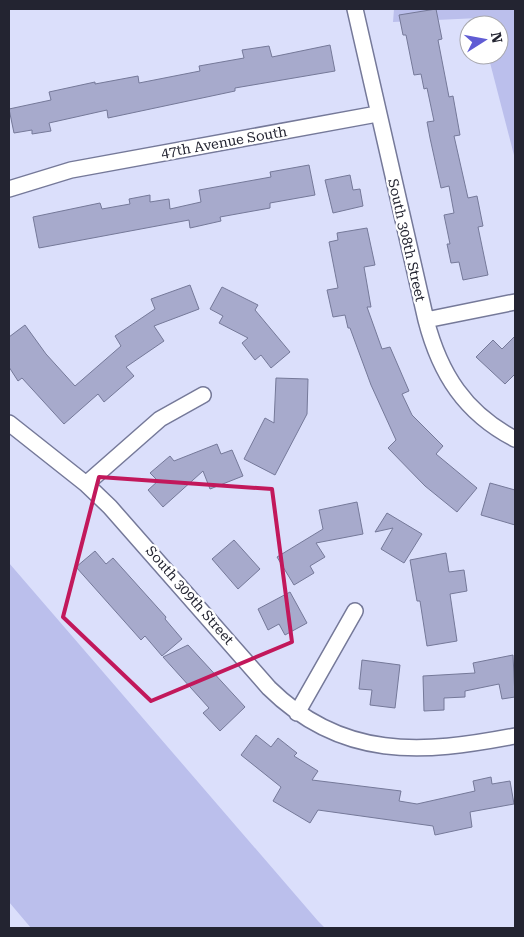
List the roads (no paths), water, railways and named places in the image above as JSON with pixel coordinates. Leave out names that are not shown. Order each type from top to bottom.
[{"type":"street","name":"South 308th Street","points":[[355,9],[377,114],[437,359],[456,390],[485,420],[515,439]]},
{"type":"street","name":"47th Avenue South","points":[[9,190],[71,170],[377,114]]},
{"type":"street","points":[[426,320],[515,302]]},
{"type":"street","points":[[86,484],[160,419],[203,395]]},
{"type":"street","name":"South 309th Street","points":[[9,423],[86,484],[130,528],[269,688],[297,713],[331,731],[382,746],[404,749],[444,748],[515,736]]},
{"type":"street","points":[[297,713],[355,610]]}]
